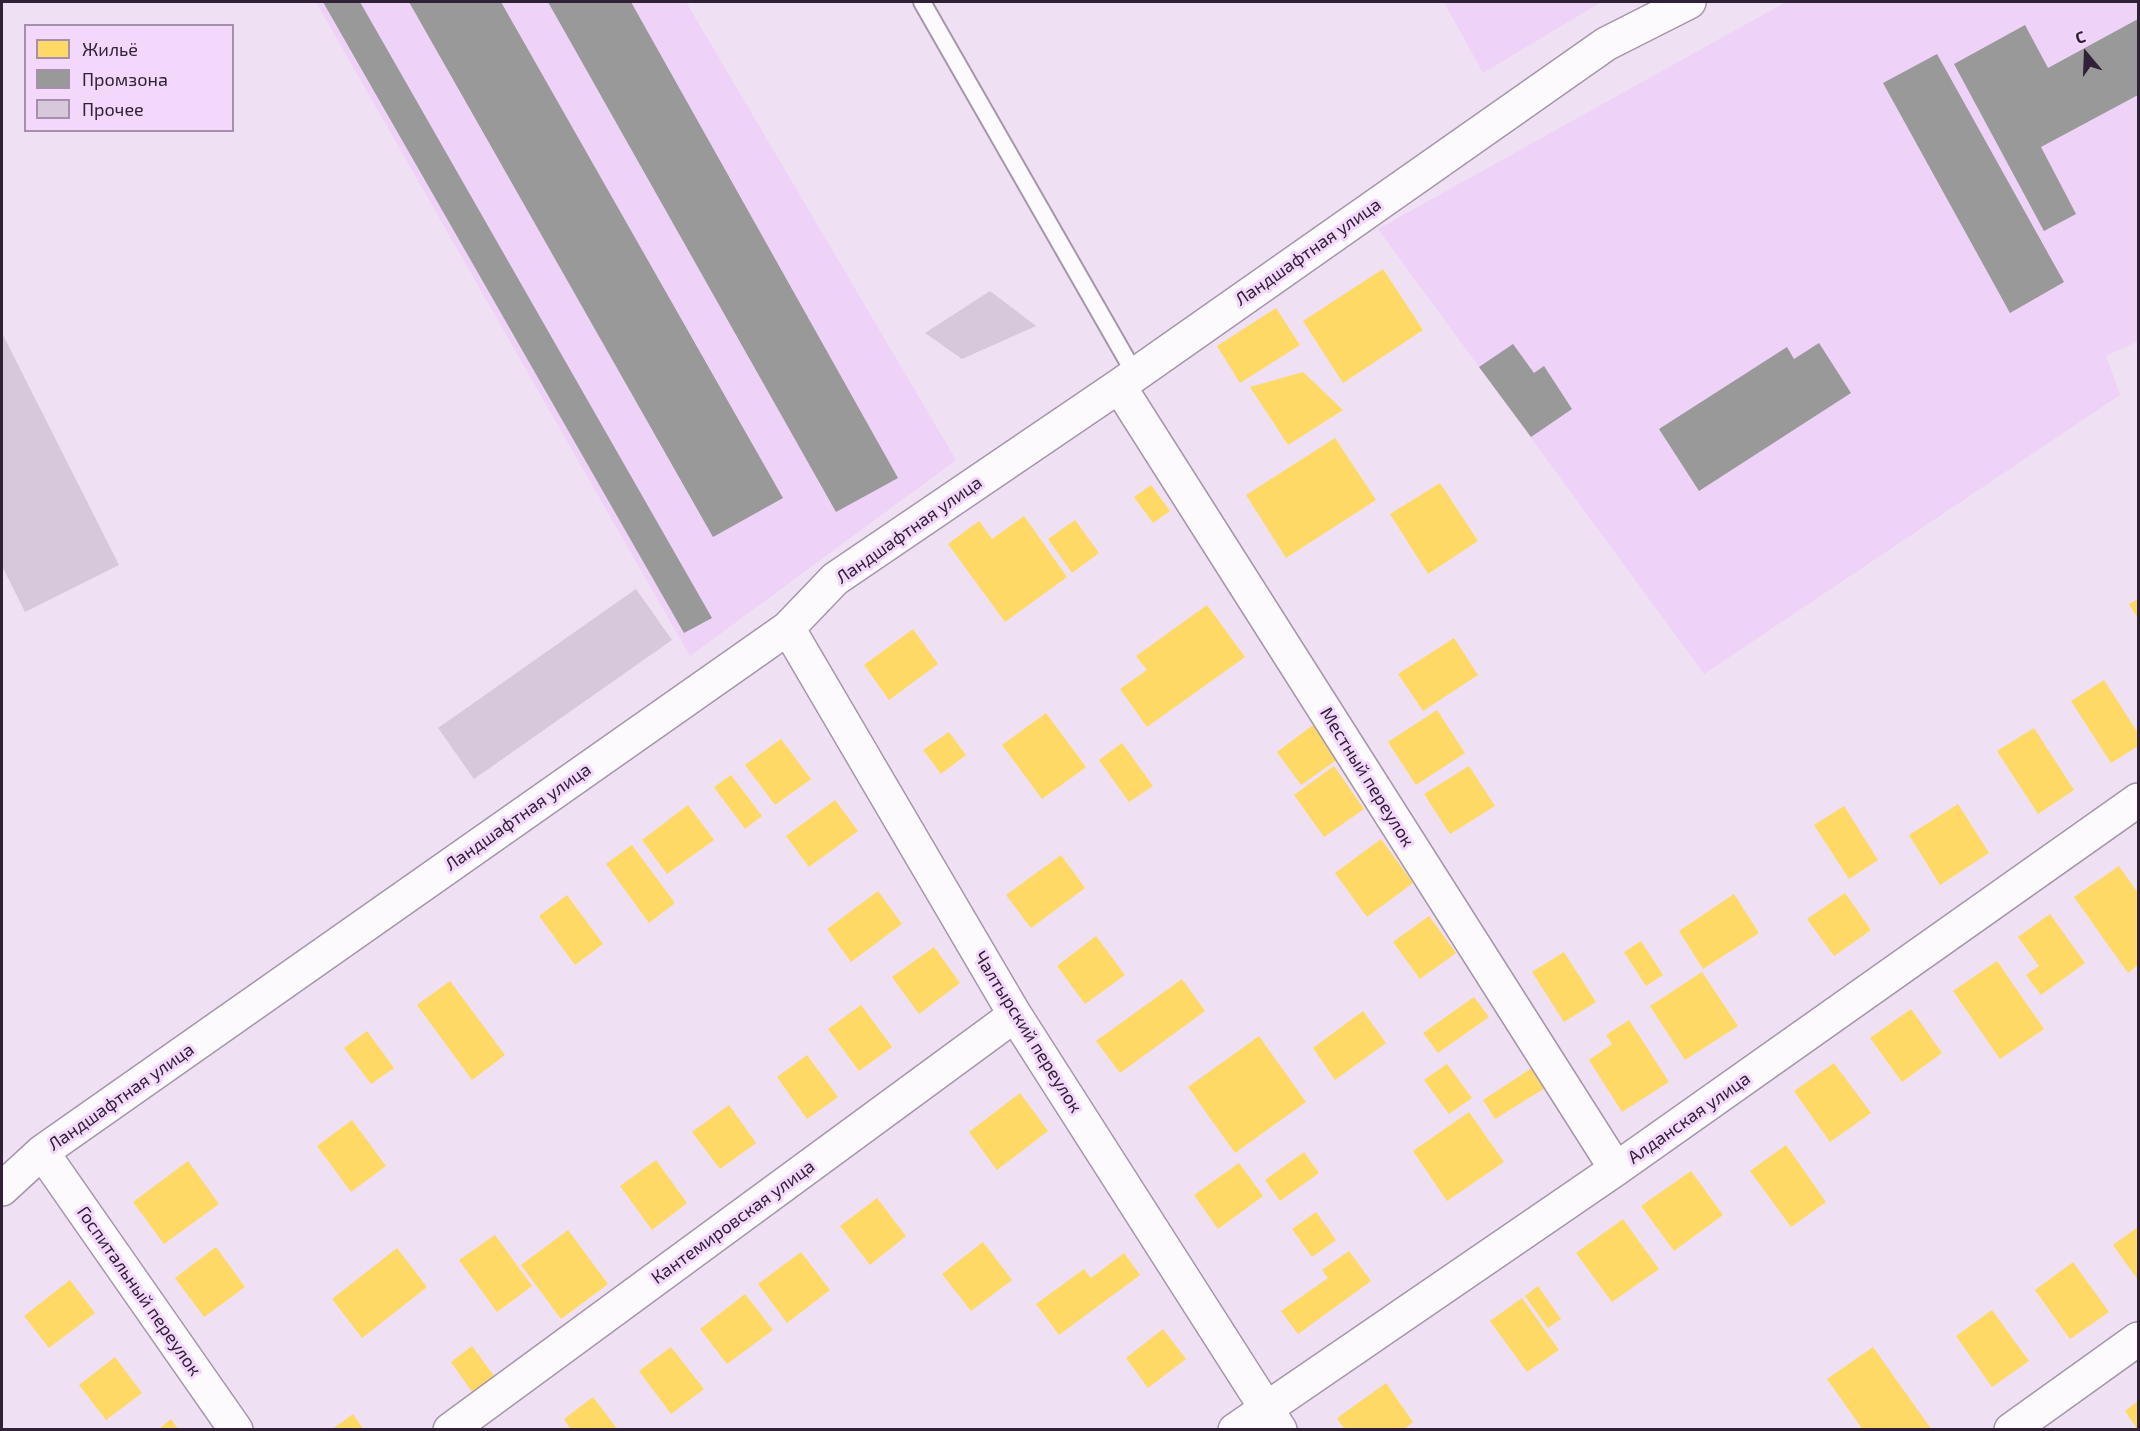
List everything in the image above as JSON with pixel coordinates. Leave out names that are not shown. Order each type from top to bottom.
[{"type":"street","name":"Ландшафтная улица","points":[[2,1189],[42,1152],[788,628],[835,579],[1127,380],[1606,44],[1689,2]]},
{"type":"street","name":"Местный переулок","points":[[1127,380],[1616,1169]]},
{"type":"street","name":"Чалтырский переулок","points":[[788,628],[1015,1015],[1273,1418]]},
{"type":"street","name":"Алданская улица","points":[[1235,1430],[1273,1418],[1616,1169],[2139,800]]},
{"type":"street","name":"Кантемировская улица","points":[[450,1430],[1015,1015]]},
{"type":"street","name":"Госпитальный переулок","points":[[42,1152],[236,1430]]},
{"type":"street","points":[[2011,1430],[2139,1339]]},
{"type":"lane","points":[[922,2],[1127,380]]},
{"type":"shaded area","points":[[316,2],[686,2],[956,460],[690,656]]},
{"type":"shaded area","points":[[1444,2],[1601,2],[1483,73]]},
{"type":"shaded area","points":[[1786,2],[2138,2],[2138,341],[2106,356],[2120,395],[1704,674],[1378,229]]},
{"type":"building: Жильё","points":[[1383,269],[1423,330],[1343,383],[1303,321]]},
{"type":"building: Жильё","points":[[1276,308],[1300,345],[1240,383],[1217,346]]},
{"type":"building: Жильё","points":[[1303,372],[1343,410],[1288,445],[1250,387]]},
{"type":"building: Жильё","points":[[1335,438],[1376,500],[1286,558],[1246,495]]},
{"type":"building: Жильё","points":[[1440,483],[1478,541],[1428,574],[1390,514]]},
{"type":"building: Жильё","points":[[1151,485],[1170,511],[1153,523],[1134,497]]},
{"type":"building: Жильё","points":[[1024,516],[1067,577],[1005,622],[948,544],[979,521],[992,539]]},
{"type":"building: Жильё","points":[[1075,520],[1099,553],[1072,573],[1048,539]]},
{"type":"building: Жильё","points":[[2138,599],[2138,619],[2129,604]]},
{"type":"building: Жильё","points":[[1207,605],[1245,657],[1147,727],[1120,689],[1147,670],[1136,656]]},
{"type":"building: Жильё","points":[[913,629],[938,664],[889,700],[864,665]]},
{"type":"building: Жильё","points":[[1454,638],[1478,675],[1423,711],[1398,674]]},
{"type":"building: Жильё","points":[[2104,680],[2138,733],[2138,746],[2111,763],[2071,701]]},
{"type":"building: Жильё","points":[[1437,710],[1465,753],[1416,785],[1388,742]]},
{"type":"building: Жильё","points":[[1046,713],[1086,767],[1042,799],[1002,745]]},
{"type":"building: Жильё","points":[[1313,725],[1338,759],[1301,785],[1277,752]]},
{"type":"building: Жильё","points":[[2034,728],[2074,790],[2038,814],[1997,751]]},
{"type":"building: Жильё","points":[[949,732],[966,755],[941,774],[923,750]]},
{"type":"building: Жильё","points":[[781,739],[811,779],[775,805],[745,765]]},
{"type":"building: Жильё","points":[[1122,743],[1153,786],[1129,802],[1099,760]]},
{"type":"building: Жильё","points":[[1334,766],[1364,809],[1324,837],[1294,795]]},
{"type":"building: Жильё","points":[[1469,766],[1495,806],[1450,834],[1424,794]]},
{"type":"building: Жильё","points":[[731,775],[762,816],[745,829],[714,787]]},
{"type":"building: Жильё","points":[[835,800],[858,831],[809,867],[786,836]]},
{"type":"building: Жильё","points":[[1958,804],[1989,853],[1940,885],[1909,835]]},
{"type":"building: Жильё","points":[[688,805],[714,840],[667,874],[642,840]]},
{"type":"building: Жильё","points":[[1844,806],[1878,860],[1849,879],[1814,825]]},
{"type":"building: Жильё","points":[[1381,839],[1413,883],[1367,917],[1335,873]]},
{"type":"building: Жильё","points":[[632,845],[675,903],[649,923],[606,864]]},
{"type":"building: Жильё","points":[[1061,855],[1085,888],[1031,928],[1006,895]]},
{"type":"building: Жильё","points":[[2119,866],[2138,893],[2138,965],[2128,973],[2074,897]]},
{"type":"building: Жильё","points":[[878,891],[902,924],[851,962],[827,929]]},
{"type":"building: Жильё","points":[[1845,893],[1871,930],[1834,956],[1807,919]]},
{"type":"building: Жильё","points":[[1734,894],[1759,933],[1703,969],[1679,931]]},
{"type":"building: Жильё","points":[[567,895],[603,944],[575,965],[539,916]]},
{"type":"building: Жильё","points":[[2050,914],[2085,963],[2041,995],[2026,975],[2039,966],[2018,937]]},
{"type":"building: Жильё","points":[[1429,916],[1456,953],[1420,979],[1393,942]]},
{"type":"building: Жильё","points":[[1096,936],[1125,975],[1085,1004],[1057,966]]},
{"type":"building: Жильё","points":[[1641,941],[1663,975],[1646,986],[1624,952]]},
{"type":"building: Жильё","points":[[934,947],[960,983],[919,1014],[892,977]]},
{"type":"building: Жильё","points":[[1564,952],[1596,1002],[1564,1022],[1532,972]]},
{"type":"building: Жильё","points":[[1997,961],[2044,1029],[2000,1059],[1953,991]]},
{"type":"building: Жильё","points":[[1702,972],[1738,1026],[1685,1060],[1650,1006]]},
{"type":"building: Жильё","points":[[1182,979],[1205,1011],[1120,1073],[1096,1041]]},
{"type":"building: Жильё","points":[[450,981],[505,1055],[472,1080],[417,1005]]},
{"type":"building: Жильё","points":[[1474,997],[1489,1017],[1438,1053],[1423,1033]]},
{"type":"building: Жильё","points":[[861,1005],[892,1047],[859,1071],[828,1029]]},
{"type":"building: Жильё","points":[[1911,1009],[1942,1053],[1902,1082],[1870,1038]]},
{"type":"building: Жильё","points":[[1363,1011],[1386,1043],[1335,1080],[1313,1048]]},
{"type":"building: Жильё","points":[[1629,1020],[1669,1082],[1622,1112],[1589,1060],[1612,1044],[1606,1035]]},
{"type":"building: Жильё","points":[[367,1031],[394,1068],[371,1084],[344,1048]]},
{"type":"building: Жильё","points":[[1259,1036],[1306,1102],[1235,1153],[1188,1087]]},
{"type":"building: Жильё","points":[[807,1055],[838,1097],[807,1119],[777,1077]]},
{"type":"building: Жильё","points":[[1834,1063],[1871,1113],[1830,1142],[1794,1091]]},
{"type":"building: Жильё","points":[[1447,1064],[1472,1098],[1449,1114],[1424,1080]]},
{"type":"building: Жильё","points":[[1532,1068],[1545,1088],[1495,1119],[1483,1100]]},
{"type":"building: Жильё","points":[[1020,1093],[1048,1131],[997,1170],[969,1132]]},
{"type":"building: Жильё","points":[[729,1105],[756,1143],[720,1169],[692,1132]]},
{"type":"building: Жильё","points":[[1469,1112],[1504,1162],[1447,1201],[1413,1151]]},
{"type":"building: Жильё","points":[[352,1120],[386,1166],[351,1192],[317,1146]]},
{"type":"building: Жильё","points":[[1786,1145],[1826,1202],[1791,1227],[1750,1171]]},
{"type":"building: Жильё","points":[[1304,1152],[1319,1173],[1280,1201],[1265,1180]]},
{"type":"building: Жильё","points":[[656,1160],[687,1203],[652,1230],[620,1186]]},
{"type":"building: Жильё","points":[[188,1161],[219,1204],[164,1244],[133,1202]]},
{"type":"building: Жильё","points":[[1239,1163],[1263,1196],[1218,1229],[1194,1195]]},
{"type":"building: Жильё","points":[[1691,1171],[1723,1215],[1674,1251],[1641,1206]]},
{"type":"building: Жильё","points":[[877,1198],[906,1236],[870,1265],[840,1226]]},
{"type":"building: Жильё","points":[[1316,1212],[1336,1240],[1312,1257],[1292,1229]]},
{"type":"building: Жильё","points":[[1623,1219],[1659,1269],[1612,1302],[1576,1253]]},
{"type":"building: Жильё","points":[[2138,1227],[2138,1280],[2113,1245]]},
{"type":"building: Жильё","points":[[568,1230],[608,1284],[561,1319],[521,1265]]},
{"type":"building: Жильё","points":[[495,1235],[532,1286],[497,1312],[459,1260]]},
{"type":"building: Жильё","points":[[983,1242],[1012,1280],[971,1311],[942,1274]]},
{"type":"building: Жильё","points":[[216,1247],[245,1287],[204,1317],[175,1278]]},
{"type":"building: Жильё","points":[[397,1248],[427,1287],[362,1338],[332,1299]]},
{"type":"building: Жильё","points":[[1349,1251],[1371,1281],[1298,1334],[1281,1311],[1328,1278],[1322,1270]]},
{"type":"building: Жильё","points":[[801,1252],[830,1290],[787,1323],[758,1284]]},
{"type":"building: Жильё","points":[[1124,1253],[1140,1275],[1059,1335],[1036,1304],[1084,1269],[1091,1278]]},
{"type":"building: Жильё","points":[[2073,1262],[2109,1312],[2070,1339],[2035,1290]]},
{"type":"building: Жильё","points":[[70,1280],[95,1313],[49,1348],[24,1316]]},
{"type":"building: Жильё","points":[[1538,1286],[1561,1319],[1548,1328],[1525,1296]]},
{"type":"building: Жильё","points":[[745,1294],[773,1330],[727,1364],[700,1329]]},
{"type":"building: Жильё","points":[[1522,1298],[1559,1350],[1527,1372],[1490,1321]]},
{"type":"building: Жильё","points":[[1992,1310],[2029,1361],[1992,1387],[1956,1336]]},
{"type":"building: Жильё","points":[[1163,1329],[1186,1359],[1148,1388],[1126,1358]]},
{"type":"building: Жильё","points":[[472,1346],[494,1376],[472,1392],[451,1362]]},
{"type":"building: Жильё","points":[[671,1347],[704,1389],[671,1414],[639,1371]]},
{"type":"building: Жильё","points":[[1873,1347],[1932,1430],[1863,1430],[1827,1379]]},
{"type":"building: Жильё","points":[[115,1357],[142,1393],[106,1420],[79,1385]]},
{"type":"building: Жильё","points":[[1386,1383],[1413,1422],[1403,1430],[1345,1430],[1337,1418]]},
{"type":"building: Жильё","points":[[593,1397],[618,1430],[571,1430],[564,1419]]},
{"type":"building: Жильё","points":[[2138,1401],[2138,1430],[2125,1411]]},
{"type":"building: Жильё","points":[[353,1414],[364,1430],[331,1430]]},
{"type":"building: Жильё","points":[[171,1419],[179,1430],[158,1430]]},
{"type":"building: Промзона","points":[[323,2],[360,2],[712,618],[684,633]]},
{"type":"building: Промзона","points":[[409,2],[501,2],[783,498],[713,537]]},
{"type":"building: Промзона","points":[[548,2],[631,2],[898,478],[836,512]]},
{"type":"building: Промзона","points":[[2138,19],[2138,95],[2041,147],[2076,214],[2044,231],[1954,64],[2025,25],[2048,68]]},
{"type":"building: Промзона","points":[[1937,54],[2064,282],[2010,313],[1883,83]]},
{"type":"building: Промзона","points":[[1819,343],[1851,393],[1699,491],[1659,429],[1787,347],[1794,359]]},
{"type":"building: Промзона","points":[[1513,344],[1534,373],[1544,366],[1572,409],[1531,437],[1479,367]]},
{"type":"building: Прочее","points":[[990,291],[1036,326],[962,359],[925,333]]},
{"type":"building: Прочее","points":[[2,333],[119,565],[25,612],[2,566]]},
{"type":"building: Прочее","points":[[636,589],[672,640],[474,779],[438,728]]}]
